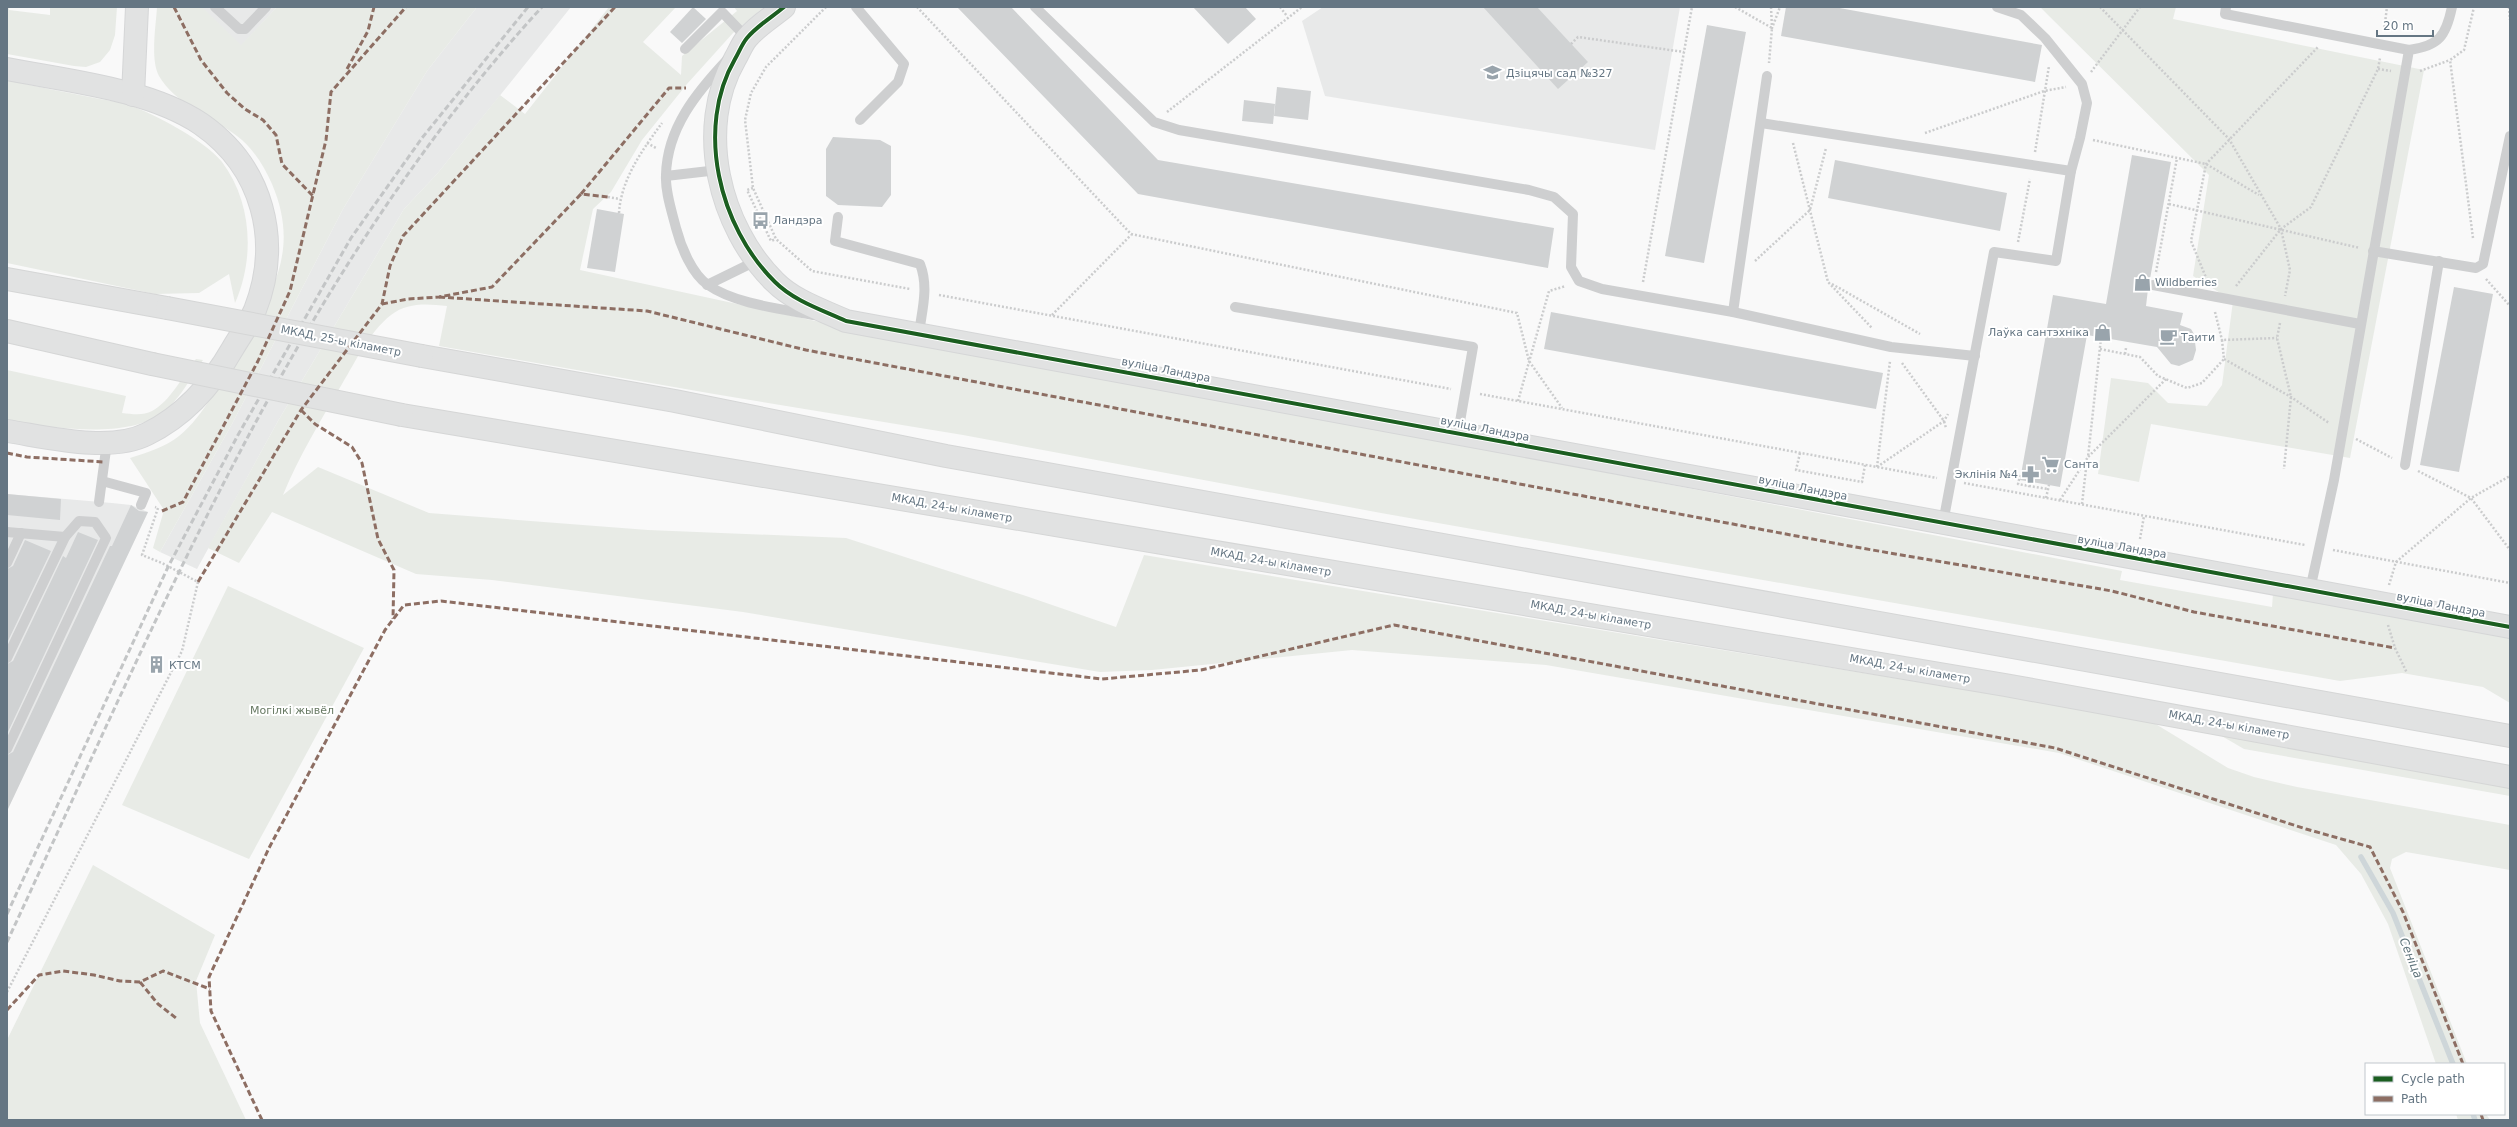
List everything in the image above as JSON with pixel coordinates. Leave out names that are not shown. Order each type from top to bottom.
[{"type":"main road","points":[[133,95],[137,7]]},
{"type":"main road","name":"вуліца Ландэра","points":[[784,7],[747,38],[727,72],[718,99],[718,170],[721,188],[736,228],[756,261],[776,283],[795,297],[846,321],[919,333],[2510,627]]},
{"type":"main road","points":[[7,68],[168,104],[202,124],[226,145],[245,167],[258,196],[267,230],[267,253],[260,294],[254,312],[222,368],[206,388],[184,408],[146,434],[126,441],[107,442],[73,440],[7,431]]},
{"type":"main road","name":"МКАД, 25-ы кіламетр","points":[[7,279],[674,401],[970,460],[2510,736]]},
{"type":"main road","name":"МКАД, 24-ы кіламетр","points":[[7,332],[152,364],[402,415],[2020,688],[2510,777]]},
{"type":"lane","points":[[215,7],[239,29],[245,29],[266,7]]},
{"type":"lane","points":[[856,7],[904,64],[898,82],[860,120]]},
{"type":"lane","points":[[1035,7],[1154,122],[1179,130],[1529,190],[1554,196],[1573,214],[1571,267],[1579,281],[1602,289],[1733,312],[1891,348],[1975,356]]},
{"type":"lane","points":[[1943,523],[1994,252],[2056,261],[2070,171],[2080,138],[2087,102],[2082,84],[2045,38],[2021,15],[1997,7]]},
{"type":"lane","points":[[2226,7],[2225,14],[2409,50],[2426,48],[2437,41],[2444,34],[2452,7]]},
{"type":"lane","points":[[685,49],[722,12],[747,38],[697,92],[677,128],[670,151],[666,176],[672,213],[686,257],[707,285],[726,295],[846,321]]},
{"type":"lane","points":[[2310,590],[2342,431],[2409,50]]},
{"type":"lane","points":[[1733,312],[1768,76]]},
{"type":"lane","points":[[1761,123],[2070,171]]},
{"type":"lane","points":[[2373,251],[2476,268],[2483,264],[2486,258],[2510,136]]},
{"type":"lane","points":[[666,176],[718,170]]},
{"type":"lane","points":[[838,218],[835,241],[920,264],[924,274],[925,292],[919,333]]},
{"type":"lane","points":[[707,285],[756,261]]},
{"type":"lane","points":[[2405,465],[2439,261]]},
{"type":"lane","points":[[2153,284],[2214,298],[2360,324]]},
{"type":"lane","points":[[1235,307],[1473,348],[1458,433]]},
{"type":"lane","points":[[99,502],[107,442]]},
{"type":"lane","points":[[102,481],[146,493],[142,503]]},
{"type":"lane","points":[[7,658],[64,537],[79,521],[96,522],[106,538],[7,749]]},
{"type":"lane","points":[[7,532],[64,537]]},
{"type":"lane","points":[[7,563],[21,533]]},
{"type":"path","points":[[826,7],[766,66],[751,92],[746,120],[753,188],[776,239],[812,271],[2510,583]]},
{"type":"path","points":[[917,7],[1131,234],[1517,313],[1529,361],[1563,409]]},
{"type":"path","points":[[1280,7],[1288,16]]},
{"type":"path","points":[[1154,122],[1288,16],[1302,7]]},
{"type":"path","points":[[1641,295],[1692,7]]},
{"type":"path","points":[[1735,7],[1772,28]]},
{"type":"path","points":[[1768,76],[1772,28],[1771,7]]},
{"type":"path","points":[[1772,28],[1780,7]]},
{"type":"path","points":[[2100,7],[2228,139]]},
{"type":"path","points":[[1895,144],[2044,91],[2082,84],[2123,32],[2140,7]]},
{"type":"path","points":[[2384,32],[2387,7]]},
{"type":"path","points":[[2474,7],[2464,50],[2450,60],[2476,268],[2510,306]]},
{"type":"path","points":[[2510,7],[2510,20]]},
{"type":"path","points":[[2100,349],[2140,357],[2158,376],[2187,388],[2202,383],[2224,359],[2222,340],[2215,316],[2214,298],[2192,241],[2196,210],[2206,164],[2228,139],[2331,34]]},
{"type":"path","points":[[1571,44],[1578,37],[1684,52]]},
{"type":"path","points":[[2215,316],[2281,229],[2311,207],[2378,69]]},
{"type":"path","points":[[619,213],[620,199],[626,182],[647,143],[664,120]]},
{"type":"path","points":[[1789,127],[1828,282],[1891,348],[1944,421],[1956,457]]},
{"type":"path","points":[[2080,138],[2206,164],[2259,195]]},
{"type":"path","points":[[1738,277],[1810,210],[1824,148],[1832,147]]},
{"type":"path","points":[[2153,284],[2177,158]]},
{"type":"path","points":[[753,188],[747,190],[760,220],[771,241],[776,239]]},
{"type":"path","points":[[608,197],[620,199]]},
{"type":"path","points":[[2169,204],[2373,251]]},
{"type":"path","points":[[1051,315],[1131,234]]},
{"type":"path","points":[[1518,401],[1549,291],[1579,281]]},
{"type":"path","points":[[1828,282],[1921,335]]},
{"type":"path","points":[[2082,504],[2101,338]]},
{"type":"path","points":[[2222,340],[2277,338]]},
{"type":"path","points":[[1877,467],[1891,348]]},
{"type":"path","points":[[2125,354],[2126,348]]},
{"type":"path","points":[[2224,359],[2292,397],[2342,431],[2471,498],[2510,550]]},
{"type":"path","points":[[2060,500],[2088,457],[2166,379]]},
{"type":"path","points":[[1877,467],[1944,421],[1951,409]]},
{"type":"path","points":[[1800,453],[1796,470],[1862,482],[1865,465]]},
{"type":"path","points":[[2020,475],[2018,484],[2048,489]]},
{"type":"path","points":[[2407,673],[2395,648],[2384,603],[2396,562],[2471,498],[2510,476]]},
{"type":"path","points":[[2029,486],[2030,482]]},
{"type":"path","points":[[2046,498],[2049,485]]},
{"type":"path","points":[[7,992],[182,651],[198,582],[142,555],[158,508],[142,503]]},
{"type":"shaded area","points":[[201,7],[277,7],[241,46]]},
{"type":"shaded area","points":[[477,7],[571,7],[437,174],[404,209],[278,421],[197,569],[160,552],[232,424],[343,209],[427,71]]},
{"type":"shaded area","name":"Дзіцячы сад №327","points":[[1323,7],[1680,7],[1655,150],[1325,96],[1302,21]]},
{"type":"shaded area","points":[[7,494],[131,505],[148,512],[7,811]]},
{"type":"green space","points":[[7,7],[9,7],[9,10],[50,15],[50,7],[117,7],[115,35],[110,50],[100,62],[86,67],[7,54]]},
{"type":"green space","points":[[157,7],[202,7],[241,45],[277,7],[477,7],[427,71],[343,209],[232,424],[160,552],[153,548],[164,510],[130,458],[174,440],[188,428],[204,408],[271,292],[283,252],[284,231],[280,208],[272,184],[262,164],[253,152],[237,136],[174,95],[159,76],[156,69],[154,52]]},
{"type":"green space","points":[[609,7],[676,7],[643,42],[681,75],[682,56],[737,11],[734,7],[764,7],[733,33],[687,84],[642,140],[611,192],[593,209],[580,270],[834,325],[2122,571],[2120,580],[2272,607],[2273,594],[2510,637],[2510,703],[2483,687],[2402,673],[2340,681],[1381,513],[963,435],[714,394],[439,346],[447,306],[440,305],[418,305],[404,308],[391,315],[376,330],[364,347],[318,425],[296,466],[283,495],[318,467],[429,513],[648,530],[846,538],[1026,596],[1116,627],[1144,555],[2149,720],[2228,768],[2254,777],[2297,787],[2510,825],[2510,870],[2406,852],[2392,859],[2390,868],[2467,1063],[2436,1063],[2388,924],[2361,874],[2336,845],[2059,753],[1546,665],[1352,650],[1152,670],[1100,672],[743,612],[492,580],[416,574],[272,512],[239,563],[208,548],[278,421],[404,209],[437,174],[500,95],[525,114]]},
{"type":"green space","points":[[2040,7],[2176,7],[2173,19],[2424,70],[2350,458],[2151,424],[2139,482],[2098,474],[2111,378],[2148,383],[2168,403],[2207,406],[2222,385],[2233,301],[2193,276],[2209,175]]},
{"type":"green space","points":[[7,80],[129,105],[165,121],[192,137],[215,154],[232,178],[240,195],[245,212],[248,249],[246,268],[235,303],[229,274],[199,293],[155,294],[7,263]]},
{"type":"green space","points":[[196,359],[203,360],[174,402],[162,413],[147,421],[108,429],[87,429],[44,426],[7,421],[7,370],[126,396],[122,413],[141,414],[149,413],[165,401]]},
{"type":"green space","name":"Могілкі жывёл","points":[[228,586],[364,648],[249,859],[122,805]]},
{"type":"green space","points":[[2220,735],[2510,786],[2510,796],[2244,749]]},
{"type":"green space","points":[[93,865],[215,935],[196,981],[200,1023],[246,1120],[7,1120],[7,1040]]},
{"type":"green space","points":[[2456,1115],[2487,1115],[2490,1120],[2458,1120]]},
{"type":"building","points":[[693,7],[706,19],[682,43],[670,32]]},
{"type":"building","points":[[957,7],[1011,7],[1158,160],[1554,228],[1548,268],[1138,194]]},
{"type":"building","points":[[1193,7],[1245,7],[1256,19],[1228,44]]},
{"type":"building","points":[[1483,7],[1537,7],[1588,62],[1558,89]]},
{"type":"building","points":[[1786,7],[1834,7],[2042,45],[2035,82],[1781,36]]},
{"type":"building","points":[[1707,25],[1746,32],[1704,263],[1665,256]]},
{"type":"building","points":[[1277,87],[1311,91],[1308,120],[1274,116]]},
{"type":"building","points":[[1244,100],[1275,104],[1273,124],[1242,121]]},
{"type":"building","points":[[833,137],[880,140],[891,146],[891,195],[882,207],[838,205],[826,196],[826,149]]},
{"type":"building","points":[[2132,155],[2171,162],[2150,279],[2147,284],[2148,289],[2146,306],[2183,313],[2180,325],[2191,329],[2194,334],[2196,350],[2193,360],[2179,366],[2171,364],[2157,347],[2087,335],[2060,487],[2020,480],[2053,295],[2106,304]]},
{"type":"building","points":[[1835,160],[2007,193],[2000,231],[1828,198]]},
{"type":"building","points":[[597,209],[624,214],[615,272],[587,268]]},
{"type":"building","points":[[2454,287],[2493,294],[2459,472],[2420,465]]},
{"type":"building","points":[[1551,312],[1883,373],[1876,409],[1544,349]]},
{"type":"building","points":[[7,494],[61,499],[60,520],[7,515]]},
{"type":"building","points":[[131,505],[139,511],[148,512],[7,811],[7,755],[13,752],[110,546],[112,546]]},
{"type":"building","points":[[78,532],[98,540],[7,734],[7,664],[13,661],[63,556],[66,558]]},
{"type":"building","points":[[25,540],[51,551],[7,643],[7,569],[13,566]]},
{"type":"waterway","name":"Сеніца","points":[[2361,857],[2393,913],[2453,1063]]},
{"type":"waterway","name":"Сеніца","points":[[2473,1115],[2475,1120]]},
{"type":"railway","points":[[7,914],[168,567],[238,435],[351,238],[422,138],[528,7]]},
{"type":"railway","points":[[7,942],[178,574],[239,453],[305,335],[376,220],[455,111],[542,7]]},
{"type":"marked path","points":[[174,7],[201,60],[227,93],[245,109],[263,120],[276,135],[282,164],[313,196]]},
{"type":"marked path","points":[[347,69],[368,31],[374,7]]},
{"type":"marked path","points":[[162,511],[183,502],[258,361],[290,291],[326,140],[331,92],[406,7]]},
{"type":"marked path","points":[[198,582],[301,410],[382,304],[390,266],[403,236],[615,7]]},
{"type":"marked path","points":[[581,194],[669,88],[686,88]]},
{"type":"marked path","points":[[382,304],[408,299],[439,297],[492,287],[581,194],[608,197]]},
{"type":"marked path","points":[[439,297],[647,311],[806,350],[1855,547],[2112,591],[2194,612],[2395,648]]},
{"type":"marked path","points":[[301,410],[315,424],[352,447],[362,463],[378,539],[394,570],[393,619]]},
{"type":"marked path","points":[[7,453],[27,457],[104,462]]},
{"type":"marked path","points":[[262,1120],[211,1011],[209,977],[269,848],[385,630],[404,605],[441,601],[1102,679],[1201,670],[1394,625],[2055,748],[2306,829],[2370,847],[2403,912],[2463,1063]]},
{"type":"marked path","points":[[7,1010],[39,975],[63,971],[94,975],[120,981],[140,982],[163,971],[210,989]]},
{"type":"marked path","points":[[140,982],[158,1004],[176,1018]]},
{"type":"marked path","points":[[2481,1115],[2483,1120]]},
{"type":"cycle path","points":[[784,7],[747,38],[742,45],[723,86],[716,115],[715,145],[719,176],[727,205],[740,234],[756,259],[775,282],[799,300],[846,321],[2510,627]]},
{"type":"place","name":"Дзіцячы сад №327","points":[[1493,73]]},
{"type":"place","name":"Ландэра","points":[[760,220]]},
{"type":"place","name":"Wildberries","points":[[2142,282]]},
{"type":"place","name":"Лаўка сантэхніка","points":[[2102,332]]},
{"type":"place","name":"Таити","points":[[2168,337]]},
{"type":"place","name":"Санта","points":[[2051,464]]},
{"type":"place","name":"Эклінія №4","points":[[2031,474]]},
{"type":"place","name":"КТСМ","points":[[156,665]]}]
